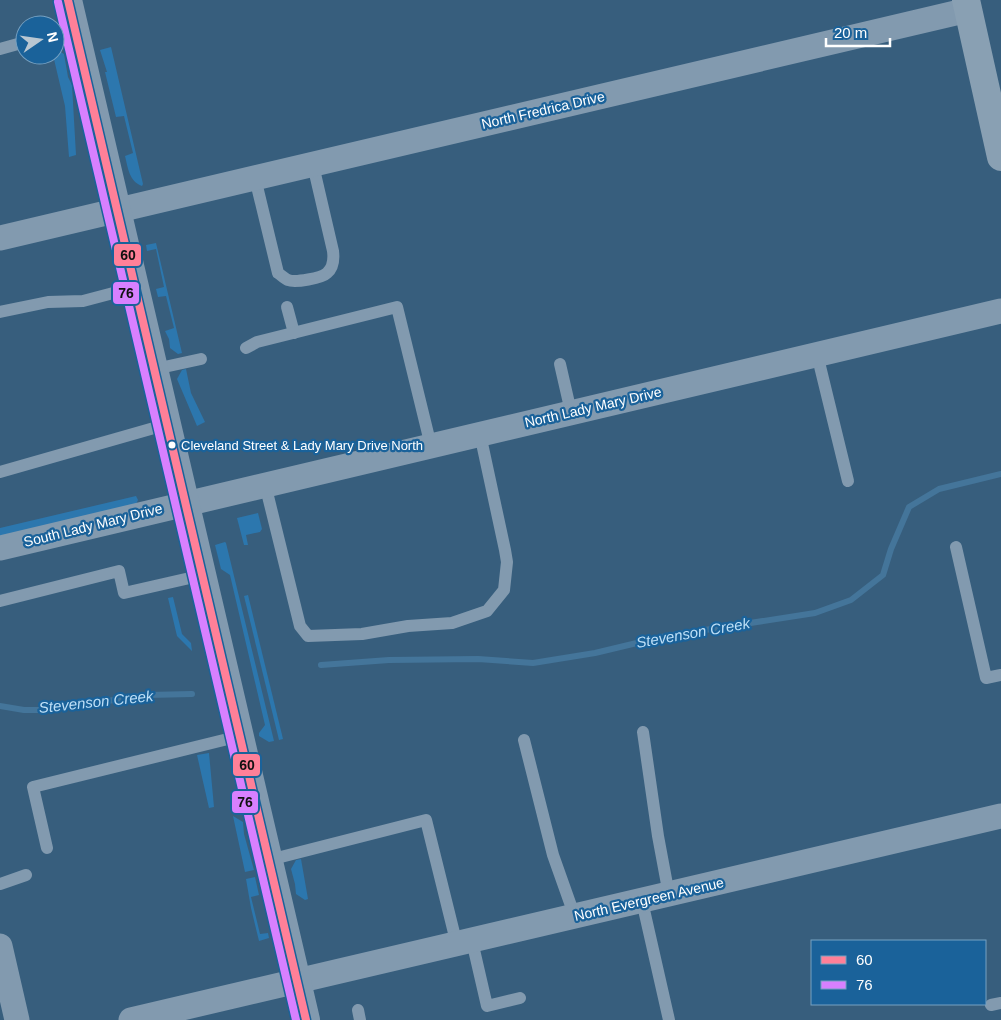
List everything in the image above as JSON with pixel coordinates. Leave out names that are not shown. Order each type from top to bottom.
[{"type":"main road","points":[[967,5],[1001,157]]},
{"type":"street","points":[[68,0],[65,32],[117,210],[306,1020]]},
{"type":"street","name":"North Fredrica Drive","points":[[0,238],[313,165],[967,5]]},
{"type":"street","name":"North Lady Mary Drive","points":[[186,503],[1001,311]]},
{"type":"street","name":"South Lady Mary Drive","points":[[0,548],[186,503]]},
{"type":"street","name":"North Evergreen Avenue","points":[[131,1020],[1001,816]]},
{"type":"street","points":[[0,946],[17,1020]]},
{"type":"lane","points":[[0,49],[15,45]]},
{"type":"lane","points":[[255,178],[278,273],[288,280],[315,278],[327,274],[334,262],[313,165]]},
{"type":"lane","points":[[0,312],[48,302],[83,301],[136,288]]},
{"type":"lane","points":[[287,307],[294,332]]},
{"type":"lane","points":[[246,348],[257,342],[397,307],[431,446]]},
{"type":"lane","points":[[817,354],[848,481]]},
{"type":"lane","points":[[155,369],[201,359]]},
{"type":"lane","points":[[560,364],[571,412]]},
{"type":"lane","points":[[0,472],[168,424]]},
{"type":"lane","points":[[265,484],[300,626],[308,636],[362,634],[408,626],[452,623],[487,611],[504,590],[507,562],[480,434]]},
{"type":"lane","points":[[956,547],[986,678],[1001,675]]},
{"type":"lane","points":[[0,601],[118,571],[124,593],[203,575]]},
{"type":"lane","points":[[643,732],[658,836],[669,895]]},
{"type":"lane","points":[[47,848],[33,786],[240,736]]},
{"type":"lane","points":[[524,740],[553,855],[575,917]]},
{"type":"lane","points":[[269,860],[426,820],[487,1006],[520,998]]},
{"type":"lane","points":[[0,884],[26,875]]},
{"type":"lane","points":[[642,901],[669,1020]]},
{"type":"shaded area","points":[[111,47],[142,186],[134,181],[128,169],[125,156],[133,153],[124,116],[116,117],[105,72],[107,72],[100,50]]},
{"type":"shaded area","points":[[65,60],[68,77],[72,85],[76,155],[69,157],[65,106],[55,65],[65,65]]},
{"type":"shaded area","points":[[156,243],[182,353],[178,354],[170,348],[169,339],[165,331],[174,328],[166,296],[158,297],[156,289],[164,287],[156,249],[147,251],[146,245]]},
{"type":"shaded area","points":[[186,369],[191,393],[205,422],[197,426],[177,379],[182,370]]},
{"type":"shaded area","points":[[136,496],[138,500],[136,504],[0,536],[0,528]]},
{"type":"shaded area","points":[[258,513],[262,529],[260,532],[246,535],[248,545],[244,545],[237,518]]},
{"type":"shaded area","points":[[225,542],[274,741],[269,742],[259,736],[265,725],[230,575],[221,569],[215,545]]},
{"type":"shaded area","points":[[248,595],[283,739],[279,740],[244,596]]},
{"type":"shaded area","points":[[173,597],[182,634],[191,643],[192,651],[177,636],[168,598]]},
{"type":"shaded area","points":[[209,753],[214,807],[209,808],[197,755]]},
{"type":"shaded area","points":[[233,816],[243,822],[244,834],[254,870],[245,872]]},
{"type":"shaded area","points":[[301,859],[308,899],[305,900],[296,894],[291,869],[296,860]]},
{"type":"shaded area","points":[[255,877],[259,895],[251,897],[260,934],[268,933],[269,938],[259,941],[246,879]]},
{"type":"waterway","name":"Stevenson Creek","points":[[321,665],[389,660],[478,659],[533,663],[595,653],[666,636],[815,613],[851,600],[883,575],[891,549],[909,507],[939,489],[1001,474]]},
{"type":"waterway","name":"Stevenson Creek","points":[[0,706],[24,710],[46,710],[148,695],[192,694]]},
{"type":"transit line","name":"60","points":[[68,0],[306,1020]]},
{"type":"transit line","name":"76","points":[[58,2],[296,1020]]},
{"type":"place","name":"Cleveland Street & Lady Mary Drive North","points":[[172,445]]}]
